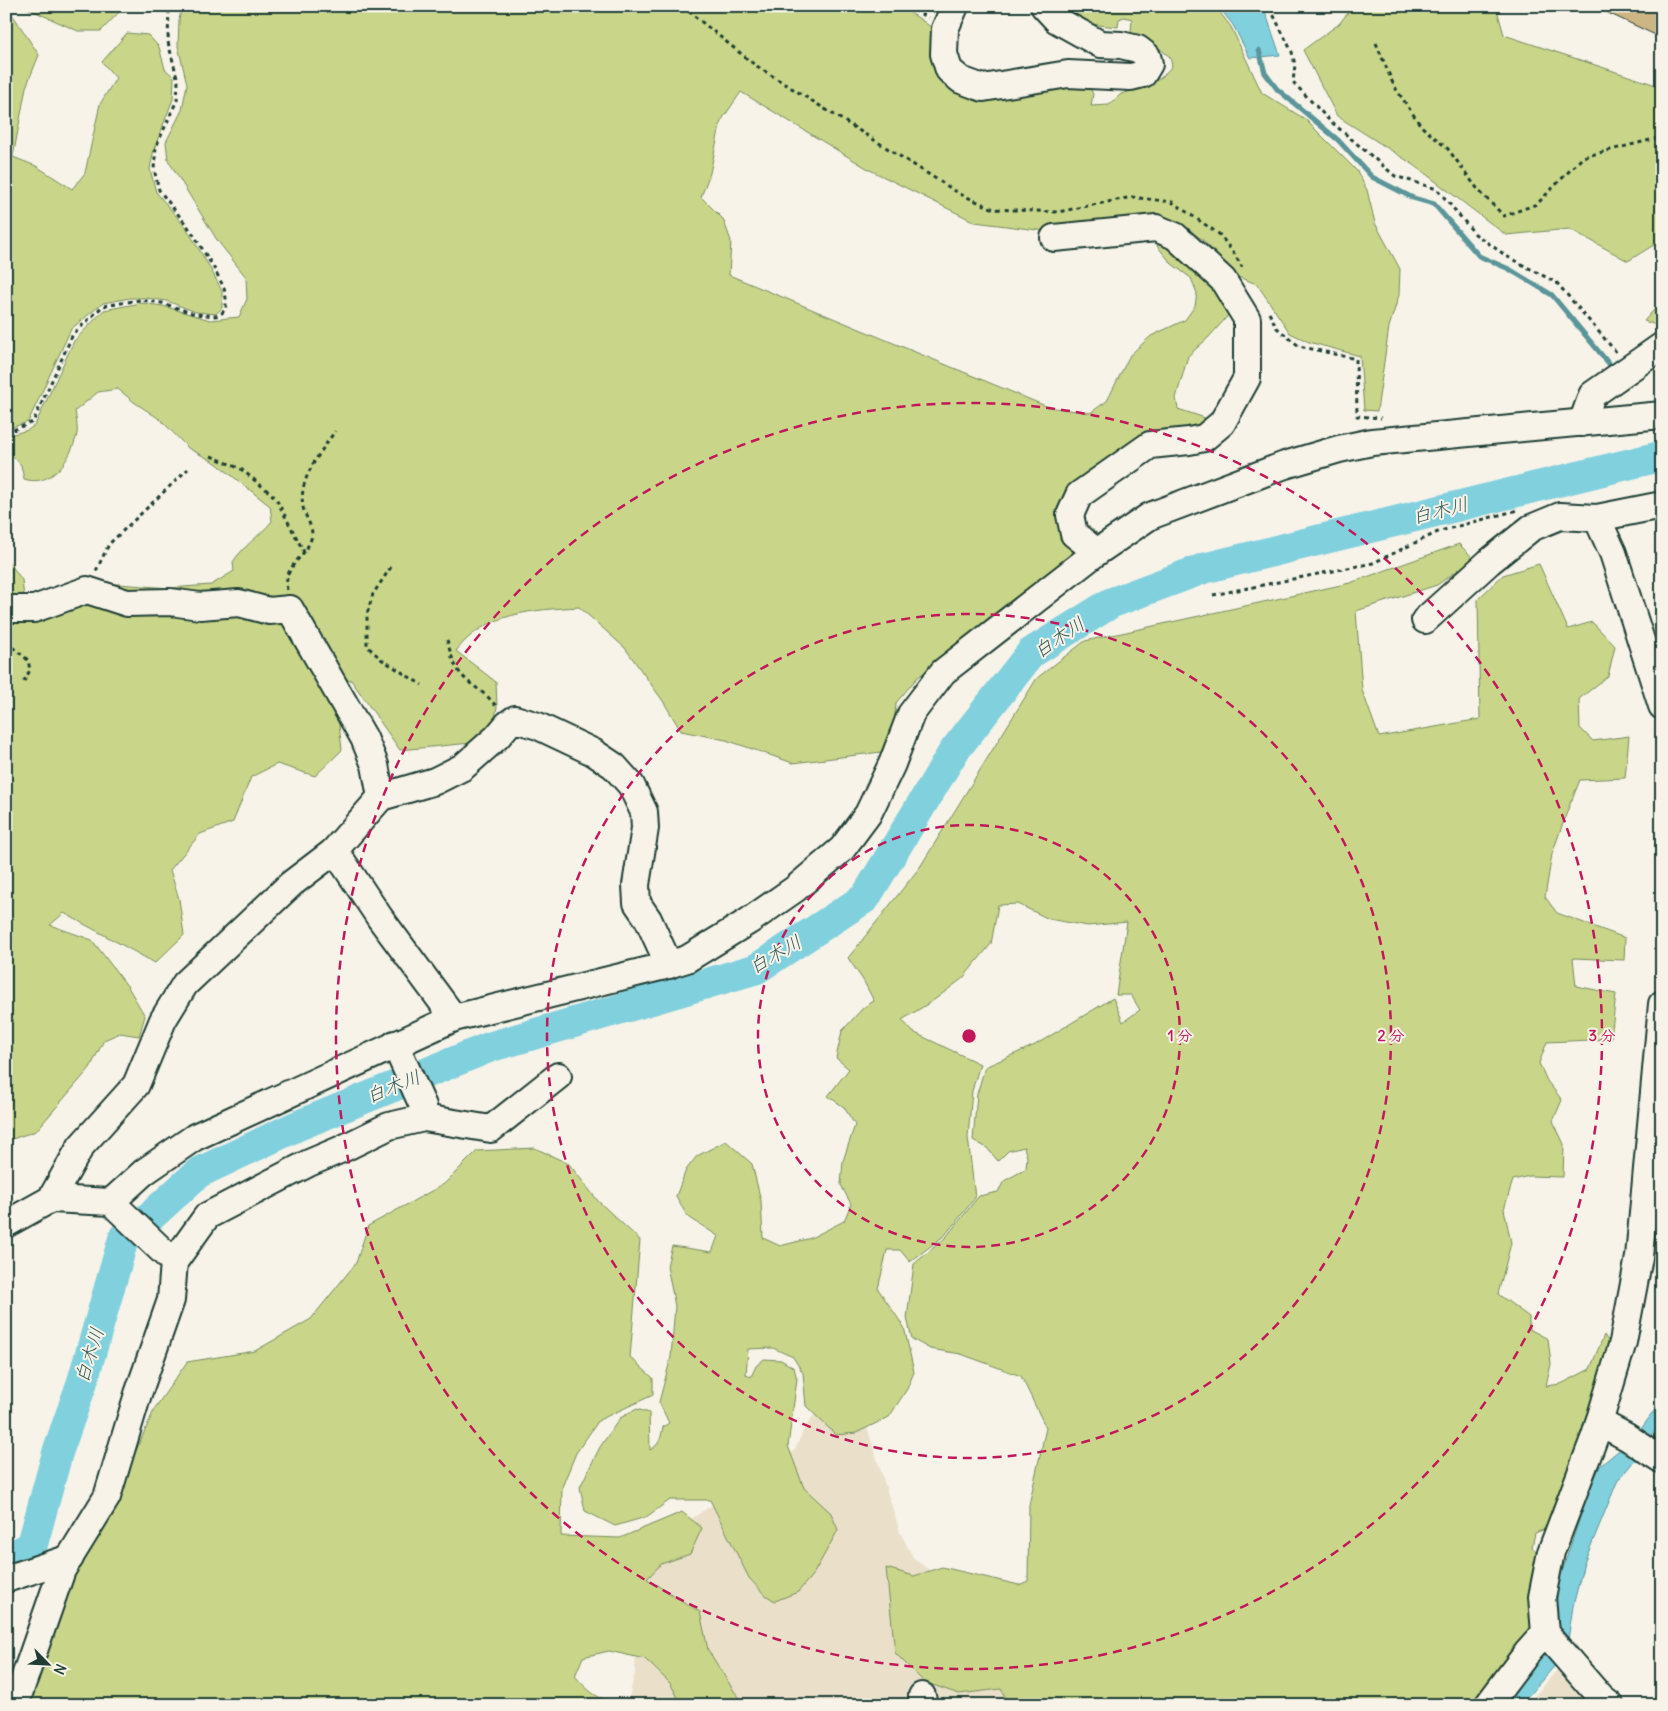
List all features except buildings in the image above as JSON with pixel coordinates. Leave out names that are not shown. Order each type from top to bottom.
[{"type":"street","points":[[956,6],[944,28],[944,54],[949,70],[960,80],[983,88],[1068,74],[1131,77],[1143,74],[1149,64],[1147,56],[1138,50],[1122,45],[1100,44],[1057,20],[1044,6]]},
{"type":"street","points":[[1054,238],[1156,228],[1175,236],[1223,280],[1247,319],[1247,378],[1222,422],[1204,438],[1150,445],[1078,495],[1070,515],[1074,534],[1097,552]]},
{"type":"street","points":[[1582,423],[1592,395],[1662,346]]},
{"type":"street","points":[[117,1207],[144,1172],[194,1137],[395,1044],[454,1018],[687,959],[749,921],[795,889],[842,849],[868,814],[892,764],[911,714],[943,672],[1097,552],[1150,516],[1285,465],[1339,449],[1372,442],[1662,415]]},
{"type":"street","points":[[1426,620],[1489,562],[1531,528],[1560,516],[1597,518],[1662,505]]},
{"type":"street","points":[[1597,518],[1613,553],[1662,706]]},
{"type":"street","points":[[6,610],[34,609],[87,590],[127,603],[170,602],[200,606],[239,603],[269,611],[290,609],[364,738],[375,765],[381,797]]},
{"type":"street","points":[[6,1224],[51,1199],[81,1146],[136,1085],[163,1020],[185,984],[291,884],[333,852],[381,797],[435,782],[464,767],[515,719],[538,726],[593,752],[614,766],[631,785],[644,812],[644,828],[636,885],[637,903],[648,919],[669,964]]},
{"type":"street","points":[[333,852],[342,861],[380,918],[454,1018]]},
{"type":"street","points":[[1604,1703],[1545,1633],[1542,1597],[1551,1552],[1599,1422],[1623,1342],[1639,1257],[1662,1004]]},
{"type":"street","points":[[395,1044],[424,1112]]},
{"type":"street","points":[[167,1255],[207,1216],[309,1163],[388,1126],[424,1112],[491,1130],[558,1076]]},
{"type":"street","points":[[13,1705],[16,1702],[66,1564],[107,1497],[138,1394],[171,1300],[167,1255],[117,1207],[51,1199]]},
{"type":"street","points":[[1599,1422],[1627,1437],[1656,1457]]},
{"type":"street","points":[[6,1579],[66,1564]]},
{"type":"street","points":[[6,1598],[66,1564]]},
{"type":"street","points":[[1488,1705],[1527,1653],[1545,1633]]},
{"type":"path","points":[[6,433],[33,422],[73,334],[103,306],[140,300],[162,303],[195,314],[216,316],[226,308],[224,288],[215,270],[192,232],[159,190],[154,169],[156,147],[177,100],[178,81],[168,42],[169,6]]},
{"type":"path","points":[[1270,8],[1292,52],[1295,65],[1292,82],[1329,120],[1395,176],[1437,189],[1474,234],[1508,257],[1557,282],[1630,368]]},
{"type":"path","points":[[1376,43],[1394,86],[1421,126],[1448,150],[1479,191],[1504,216],[1537,204],[1583,157],[1662,137]]},
{"type":"path","points":[[290,609],[286,583],[287,574],[294,562],[304,552],[311,538],[311,527],[303,508],[305,478],[335,431]]},
{"type":"path","points":[[211,456],[241,469],[275,497],[304,552]]},
{"type":"path","points":[[87,590],[109,544],[188,469]]},
{"type":"path","points":[[1213,595],[1373,563],[1440,531],[1519,510]]},
{"type":"path","points":[[391,567],[373,594],[369,607],[367,614],[367,646],[381,659],[422,685]]},
{"type":"path","points":[[447,640],[452,659],[460,674],[491,699],[506,726]]},
{"type":"path","points":[[6,642],[28,660],[30,670],[23,683]]},
{"type":"shaded area","points":[[848,1366],[900,1532],[914,1559],[1119,1705],[627,1705],[635,1673],[638,1607],[633,1532],[691,1519],[795,1450],[804,1429]]},
{"type":"shaded area","points":[[1557,1670],[1590,1699],[1590,1705],[1527,1705]]},
{"type":"green space","points":[[22,6],[125,6],[101,31],[78,31]]},
{"type":"green space","points":[[182,6],[892,6],[912,14],[942,36],[945,79],[1088,84],[1093,94],[1091,106],[1109,105],[1121,94],[1146,87],[1162,77],[1172,66],[1170,57],[1155,45],[1138,39],[1131,32],[1132,19],[1124,17],[1119,19],[1118,27],[1079,23],[1051,6],[1215,6],[1231,27],[1262,93],[1305,119],[1357,171],[1367,190],[1375,223],[1400,269],[1399,295],[1389,327],[1377,411],[1364,410],[1360,356],[1309,342],[1290,333],[1257,284],[1238,277],[1203,240],[1178,222],[1053,232],[975,222],[870,170],[741,92],[721,121],[710,173],[701,197],[723,219],[731,241],[729,275],[1048,407],[1090,413],[1107,401],[1130,355],[1151,336],[1185,320],[1195,306],[1197,293],[1191,278],[1172,264],[1157,246],[1171,237],[1240,295],[1226,318],[1188,356],[1176,398],[1178,409],[1205,418],[1212,423],[1074,494],[1079,549],[917,678],[896,703],[894,726],[881,752],[793,763],[726,740],[681,731],[663,701],[625,648],[579,607],[528,612],[496,621],[481,628],[456,651],[496,682],[497,707],[491,738],[481,742],[400,750],[351,680],[334,677],[291,605],[199,603],[95,585],[119,584],[169,588],[211,585],[234,571],[233,562],[237,556],[272,521],[270,506],[216,463],[188,448],[161,420],[118,389],[98,392],[75,411],[77,434],[74,443],[65,462],[51,475],[34,481],[24,479],[21,465],[14,457],[6,459],[6,436],[28,430],[35,425],[74,341],[104,310],[141,303],[163,306],[210,320],[239,317],[247,299],[246,277],[217,240],[168,160],[166,142],[182,110],[187,84],[178,46],[179,20]]},
{"type":"green space","points":[[1353,6],[1496,6],[1504,35],[1662,87],[1662,248],[1657,243],[1628,261],[1570,229],[1506,235],[1414,165],[1337,116],[1303,50],[1339,24]]},
{"type":"green space","points":[[6,11],[12,14],[39,55],[26,87],[13,157],[36,166],[72,189],[85,173],[100,104],[116,78],[102,62],[127,33],[148,35],[159,47],[165,69],[174,77],[173,99],[154,149],[150,169],[156,192],[187,229],[222,291],[222,308],[216,314],[196,312],[167,301],[146,298],[130,298],[103,303],[71,329],[28,422],[6,429]]},
{"type":"green space","points":[[1662,301],[1662,327],[1644,321]]},
{"type":"green space","points":[[1459,544],[1474,559],[1437,585],[1356,611],[1362,690],[1379,737],[1480,719],[1478,599],[1503,575],[1539,564],[1568,629],[1592,622],[1615,646],[1608,676],[1579,699],[1580,728],[1593,741],[1629,736],[1625,778],[1580,780],[1552,854],[1545,897],[1557,913],[1625,938],[1624,960],[1573,958],[1576,986],[1616,994],[1611,1039],[1547,1042],[1539,1063],[1547,1081],[1562,1100],[1553,1121],[1564,1144],[1563,1177],[1529,1176],[1513,1180],[1504,1209],[1511,1243],[1498,1294],[1529,1317],[1529,1329],[1548,1339],[1551,1364],[1546,1386],[1561,1384],[1590,1369],[1604,1335],[1612,1347],[1553,1526],[1535,1533],[1532,1547],[1543,1561],[1536,1635],[1537,1662],[1506,1705],[1010,1705],[1001,1689],[959,1694],[924,1682],[895,1653],[886,1568],[914,1576],[942,1567],[1019,1585],[1028,1581],[1029,1505],[1046,1428],[1021,1376],[961,1354],[930,1349],[912,1339],[907,1318],[914,1264],[946,1237],[979,1196],[998,1192],[1004,1181],[1026,1169],[1027,1157],[1024,1147],[1008,1151],[998,1161],[987,1148],[973,1140],[977,1094],[985,1067],[1035,1045],[1113,998],[1123,1022],[1140,1010],[1131,995],[1116,995],[1127,922],[1088,926],[1049,919],[1018,904],[998,905],[991,944],[963,978],[934,1000],[902,1020],[913,1032],[980,1064],[972,1091],[968,1137],[975,1198],[945,1235],[910,1262],[900,1250],[887,1250],[878,1289],[904,1327],[914,1372],[907,1389],[889,1417],[856,1433],[836,1435],[806,1406],[803,1373],[793,1357],[773,1348],[748,1349],[746,1375],[751,1377],[756,1366],[764,1359],[781,1360],[794,1368],[797,1379],[788,1446],[804,1488],[831,1513],[838,1530],[814,1573],[798,1592],[775,1601],[764,1594],[749,1578],[710,1500],[670,1500],[646,1517],[615,1526],[585,1511],[580,1487],[600,1447],[620,1418],[637,1409],[649,1413],[650,1450],[658,1443],[663,1427],[669,1423],[659,1402],[671,1357],[675,1306],[667,1266],[672,1246],[712,1252],[718,1236],[687,1216],[676,1196],[686,1170],[697,1156],[726,1141],[752,1164],[761,1201],[763,1238],[780,1246],[811,1238],[844,1221],[851,1204],[841,1185],[843,1161],[855,1125],[844,1107],[828,1096],[849,1069],[836,1058],[842,1031],[863,1008],[874,1001],[848,958],[920,867],[1037,678],[1085,641],[1350,583]]},
{"type":"green space","points":[[6,558],[22,580],[24,598],[65,602],[288,613],[338,716],[342,750],[315,776],[277,764],[251,777],[233,822],[200,834],[170,870],[179,899],[184,935],[155,963],[64,913],[50,925],[92,940],[128,987],[145,1016],[139,1036],[120,1033],[104,1040],[90,1068],[36,1131],[6,1141]]},
{"type":"green space","points":[[535,1148],[569,1164],[598,1201],[640,1240],[630,1357],[653,1378],[653,1395],[599,1420],[576,1453],[562,1487],[561,1536],[620,1538],[682,1512],[702,1528],[690,1554],[661,1564],[647,1579],[700,1612],[708,1650],[734,1691],[746,1705],[682,1705],[670,1683],[645,1659],[609,1651],[583,1657],[575,1676],[600,1698],[633,1705],[26,1705],[71,1574],[118,1491],[155,1408],[187,1362],[255,1351],[311,1319],[356,1263],[368,1226],[444,1184],[477,1151]]},
{"type":"water","points":[[1218,6],[1269,6],[1265,8],[1266,14],[1280,55],[1250,58],[1233,25]]},
{"type":"water","points":[[1662,1400],[1662,1421],[1642,1451],[1617,1482],[1584,1563],[1573,1606],[1567,1647],[1559,1661],[1520,1705],[1505,1705],[1545,1650],[1554,1622],[1559,1580],[1588,1494],[1600,1466],[1636,1436]]},
{"type":"waterway","points":[[1259,50],[1265,73],[1277,89],[1338,140],[1372,177],[1413,198],[1434,204],[1479,256],[1509,269],[1552,295],[1610,365]]},
{"type":"waterway","name":"白木川","points":[[6,1559],[32,1546],[58,1451],[82,1383],[124,1237],[152,1215],[198,1173],[297,1126],[490,1047],[756,969],[865,898],[954,751],[1031,653],[1111,603],[1205,568],[1662,456]]}]
